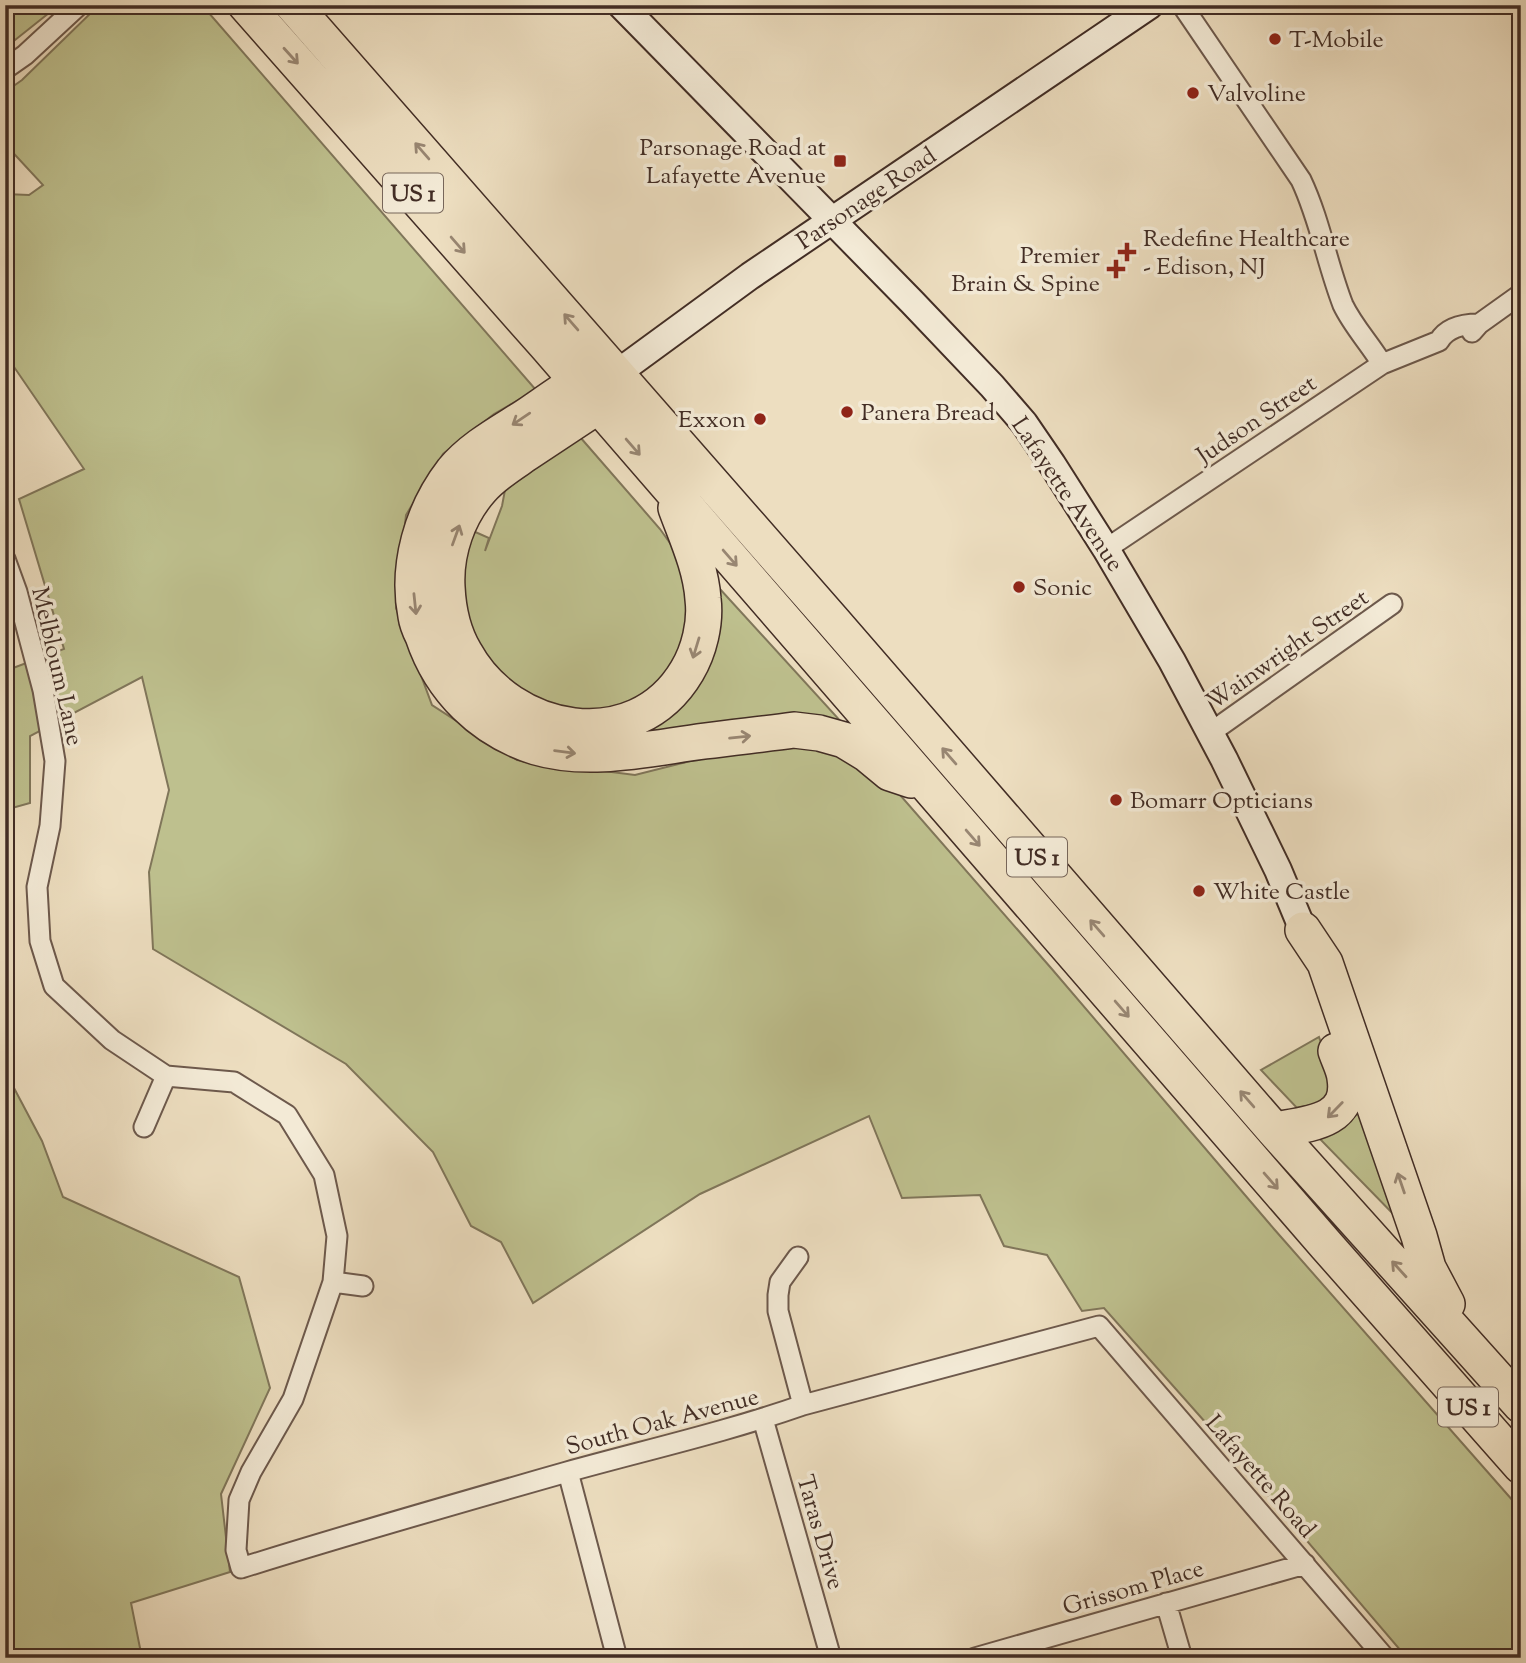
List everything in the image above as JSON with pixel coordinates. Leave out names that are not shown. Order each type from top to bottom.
[{"type":"highway","name":"US 1","points":[[246,5],[378,153],[1308,1225],[1521,1466]]},
{"type":"highway","name":"US 1","points":[[293,5],[1274,1130],[1521,1405]]},
{"type":"highway","points":[[616,374],[588,394],[481,489],[458,527],[451,547],[446,575],[453,626],[475,669],[511,703],[532,715],[556,722],[578,727],[598,727],[620,724],[647,713],[673,692],[696,654],[704,601],[697,568],[669,488]]},
{"type":"highway","points":[[588,394],[472,452],[454,470],[429,512],[418,540],[414,567],[416,617],[426,647],[455,694],[471,712],[493,728],[538,748],[586,754],[794,730],[844,740],[890,773],[928,786]]},
{"type":"highway","points":[[1274,1130],[1326,1119],[1337,1111],[1346,1097],[1345,1077],[1315,989],[1303,930]]},
{"type":"highway","points":[[1303,930],[1325,963],[1428,1268],[1461,1338]]},
{"type":"street","points":[[5,69],[25,55],[79,5]]},
{"type":"street","name":"Lafayette Avenue","points":[[621,5],[928,318],[1024,423],[1153,627],[1210,733],[1278,870],[1303,930]]},
{"type":"street","name":"Parsonage Road","points":[[616,374],[831,220],[1150,5]]},
{"type":"street","points":[[1182,5],[1301,180],[1311,201],[1345,309],[1382,364]]},
{"type":"street","name":"Judson Street","points":[[1106,549],[1382,364],[1439,341],[1443,334],[1463,324],[1479,324],[1521,294]]},
{"type":"street","name":"Melbloum Lane","points":[[5,559],[17,592],[43,690],[55,761],[50,826],[37,887],[40,941],[54,986],[111,1040],[166,1076],[234,1082],[287,1115],[324,1175],[337,1237],[332,1282],[293,1399],[251,1472],[239,1500],[236,1550],[241,1569]]},
{"type":"street","name":"Wainwright Street","points":[[1210,733],[1392,604]]},
{"type":"street","points":[[144,1127],[166,1076]]},
{"type":"street","points":[[798,1257],[780,1282],[778,1311],[803,1405]]},
{"type":"street","points":[[332,1282],[363,1286]]},
{"type":"street","name":"South Oak Avenue","points":[[241,1569],[304,1548],[763,1419],[803,1405],[1099,1326]]},
{"type":"street","name":"Lafayette Road","points":[[1099,1326],[1385,1658]]},
{"type":"street","name":"Taras Drive","points":[[763,1419],[831,1658]]},
{"type":"street","points":[[568,1472],[617,1658]]},
{"type":"street","name":"Grissom Place","points":[[975,1658],[1305,1564]]},
{"type":"street","points":[[1166,1603],[1182,1658]]},
{"type":"green space","points":[[5,5],[59,5],[5,48]]},
{"type":"green space","points":[[99,5],[202,5],[536,390],[494,414],[443,454],[406,515],[396,608],[432,705],[517,760],[635,775],[734,750],[786,743],[850,752],[887,780],[1274,1229],[1521,1510],[1521,1658],[1407,1658],[1104,1308],[1082,1311],[1047,1255],[1004,1246],[980,1195],[902,1198],[869,1116],[700,1194],[533,1303],[501,1242],[471,1226],[433,1152],[346,1064],[153,949],[149,872],[169,790],[142,677],[30,736],[30,803],[5,810],[5,671],[64,649],[19,499],[84,469],[12,364],[5,362],[5,194],[29,195],[43,185],[5,144],[5,92],[22,80]]},
{"type":"green space","points":[[580,437],[660,529],[677,553],[692,626],[655,696],[616,712],[573,714],[509,685],[467,628],[459,585],[473,531],[489,538],[485,551],[502,506],[505,490]]},
{"type":"green space","points":[[714,589],[720,589],[845,726],[616,739],[660,717]]},
{"type":"green space","points":[[1319,1037],[1332,1076],[1325,1102],[1297,1108],[1261,1070]]},
{"type":"green space","points":[[5,1071],[42,1141],[63,1197],[239,1277],[270,1388],[221,1494],[230,1572],[131,1603],[142,1658],[5,1658]]},
{"type":"green space","points":[[1364,1108],[1402,1223],[1317,1136],[1342,1127]]},
{"type":"place","name":"T-Mobile","points":[[1275,39]]},
{"type":"place","name":"Valvoline","points":[[1193,93]]},
{"type":"place","name":"Parsonage Road at Lafayette Avenue","points":[[840,161]]},
{"type":"place","name":"Redefine Healthcare - Edison, NJ","points":[[1127,252]]},
{"type":"place","name":"Premier Brain & Spine","points":[[1116,269]]},
{"type":"place","name":"Panera Bread","points":[[847,412]]},
{"type":"place","name":"Exxon","points":[[760,419]]},
{"type":"place","name":"Sonic","points":[[1019,587]]},
{"type":"place","name":"Bomarr Opticians","points":[[1116,800]]},
{"type":"place","name":"White Castle","points":[[1199,891]]}]
